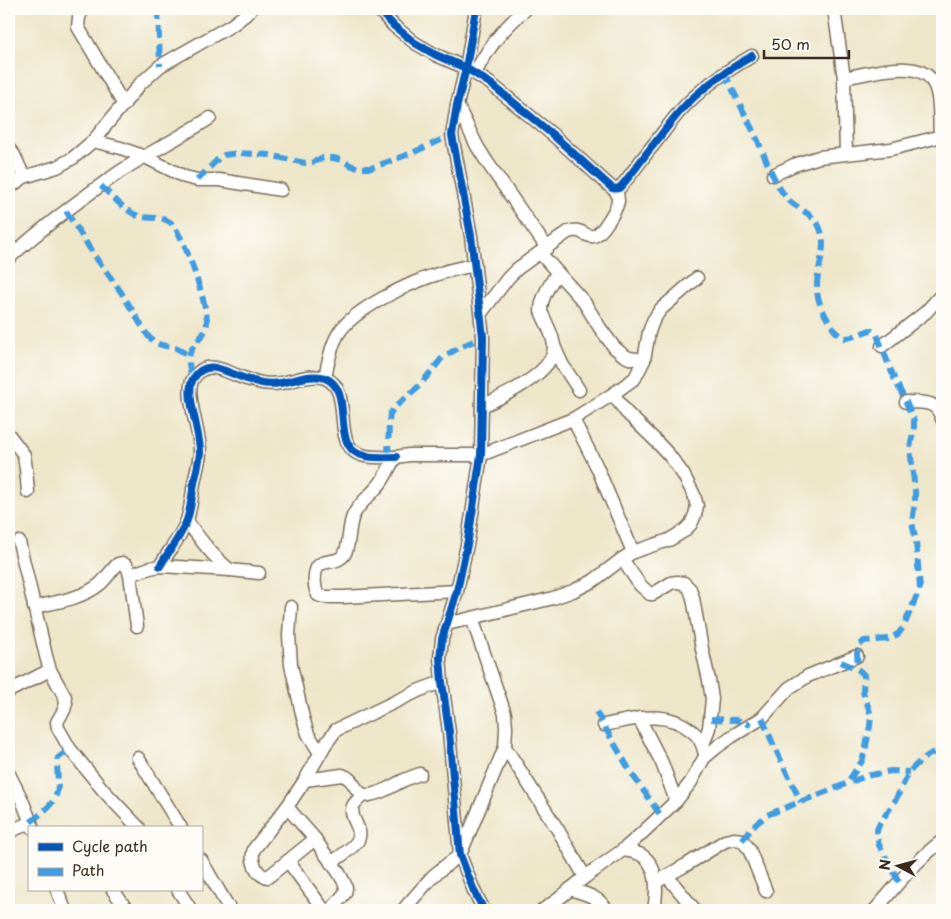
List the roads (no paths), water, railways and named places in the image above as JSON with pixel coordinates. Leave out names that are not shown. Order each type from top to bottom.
[{"type":"street","points":[[83,9],[79,17],[78,27],[124,105]]},
{"type":"street","points":[[9,188],[24,177],[57,166],[73,158],[94,141],[140,84],[160,66],[232,25],[251,9]]},
{"type":"street","points":[[378,9],[414,43],[436,56],[471,71],[507,96],[612,188],[616,189],[624,184],[681,110],[724,72],[752,56]]},
{"type":"street","points":[[476,9],[471,71],[457,105],[452,135],[476,265],[484,337],[481,455],[468,540],[457,592],[441,646],[440,658],[460,855],[474,891],[484,910]]},
{"type":"street","points":[[471,71],[504,29],[526,9]]},
{"type":"street","points":[[834,9],[844,78],[846,153]]},
{"type":"street","points":[[773,175],[794,165],[819,157],[890,149],[916,144],[941,136],[936,87],[927,75],[918,70],[904,69],[844,78]]},
{"type":"street","points":[[457,105],[477,146],[557,273],[584,302],[614,347],[629,358],[644,360]]},
{"type":"street","points":[[9,258],[66,211],[122,171],[193,130],[210,118]]},
{"type":"street","points":[[94,141],[145,157],[185,177],[197,180],[228,181],[281,190]]},
{"type":"street","points":[[9,149],[14,155],[24,177]]},
{"type":"street","points":[[481,313],[508,278],[568,232],[574,230],[593,236],[597,235],[616,209],[618,194],[616,189]]},
{"type":"street","points":[[325,377],[337,335],[349,320],[367,308],[416,282],[440,273],[476,265]]},
{"type":"street","points":[[557,273],[544,297],[541,311],[562,364],[579,390]]},
{"type":"street","points":[[160,566],[187,521],[200,454],[200,441],[190,392],[192,380],[201,370],[211,367],[223,369],[250,380],[279,384],[314,376],[325,377],[333,383],[337,390],[348,446],[355,452],[366,456],[481,455],[573,419],[636,378],[644,360],[649,332],[660,310],[697,278]]},
{"type":"street","points":[[882,346],[926,312],[942,294]]},
{"type":"street","points":[[482,406],[512,392],[542,369],[552,355],[554,346]]},
{"type":"street","points":[[447,624],[553,598],[573,591],[593,580],[634,552],[669,540],[684,531],[691,524],[697,506],[694,495],[682,474],[669,455],[626,412],[614,394]]},
{"type":"street","points":[[906,402],[932,404],[938,409],[942,419]]},
{"type":"street","points":[[573,419],[597,467],[634,552]]},
{"type":"street","points":[[9,435],[24,455],[28,492]]},
{"type":"street","points":[[396,457],[384,479],[354,514],[350,524],[346,551],[343,556],[340,559],[319,564],[316,568],[315,590],[318,595],[324,597],[457,592]]},
{"type":"street","points":[[187,521],[205,545],[230,570]]},
{"type":"street","points":[[19,542],[50,670],[65,697],[66,703],[57,725],[70,749],[103,790],[137,826]]},
{"type":"street","points":[[622,559],[640,585],[650,594],[671,583],[684,583],[690,589],[712,699],[709,728],[703,745]]},
{"type":"street","points":[[34,607],[80,596],[92,590],[118,564],[122,563],[127,566],[130,575],[137,626]]},
{"type":"street","points":[[130,575],[160,566],[258,573]]},
{"type":"street","points":[[291,607],[289,636],[291,665],[308,734],[320,753]]},
{"type":"street","points":[[403,910],[433,876],[460,855],[505,747],[506,714],[472,618]]},
{"type":"street","points":[[543,910],[557,906],[570,889],[639,836],[676,801],[691,782],[704,758],[731,737],[762,718],[789,688],[817,671],[857,656]]},
{"type":"street","points":[[9,691],[50,670]]},
{"type":"street","points":[[315,839],[268,877],[260,875],[254,864],[252,854],[254,849],[287,807],[336,730],[420,690],[442,682]]},
{"type":"street","points":[[604,725],[651,716],[680,722],[700,739],[703,745],[704,758]]},
{"type":"street","points":[[639,718],[662,763],[676,801]]},
{"type":"street","points":[[505,747],[558,830],[585,877]]},
{"type":"street","points":[[138,758],[180,826]]},
{"type":"street","points":[[9,774],[32,825]]},
{"type":"street","points":[[305,780],[342,775],[353,782],[358,791],[363,795],[369,795],[386,790],[420,774]]},
{"type":"street","points":[[331,863],[358,841],[360,835],[352,810],[355,803],[363,795]]},
{"type":"street","points":[[287,807],[315,839],[339,872],[346,888],[345,893],[331,910]]},
{"type":"street","points":[[9,832],[28,826]]},
{"type":"street","points":[[639,836],[642,856]]},
{"type":"street","points":[[654,910],[656,896],[662,879],[725,840],[742,840],[749,849],[766,891]]},
{"type":"street","points":[[875,910],[911,868],[940,844]]},
{"type":"street","points":[[623,850],[642,856],[662,879],[695,910]]},
{"type":"street","points":[[288,861],[324,910]]},
{"type":"street","points":[[202,862],[230,910]]},
{"type":"street","points":[[570,889],[594,897],[602,902],[608,910]]},
{"type":"street","points":[[58,892],[65,910]]},
{"type":"street","points":[[114,892],[126,910]]},
{"type":"street","points":[[179,892],[190,910]]}]
